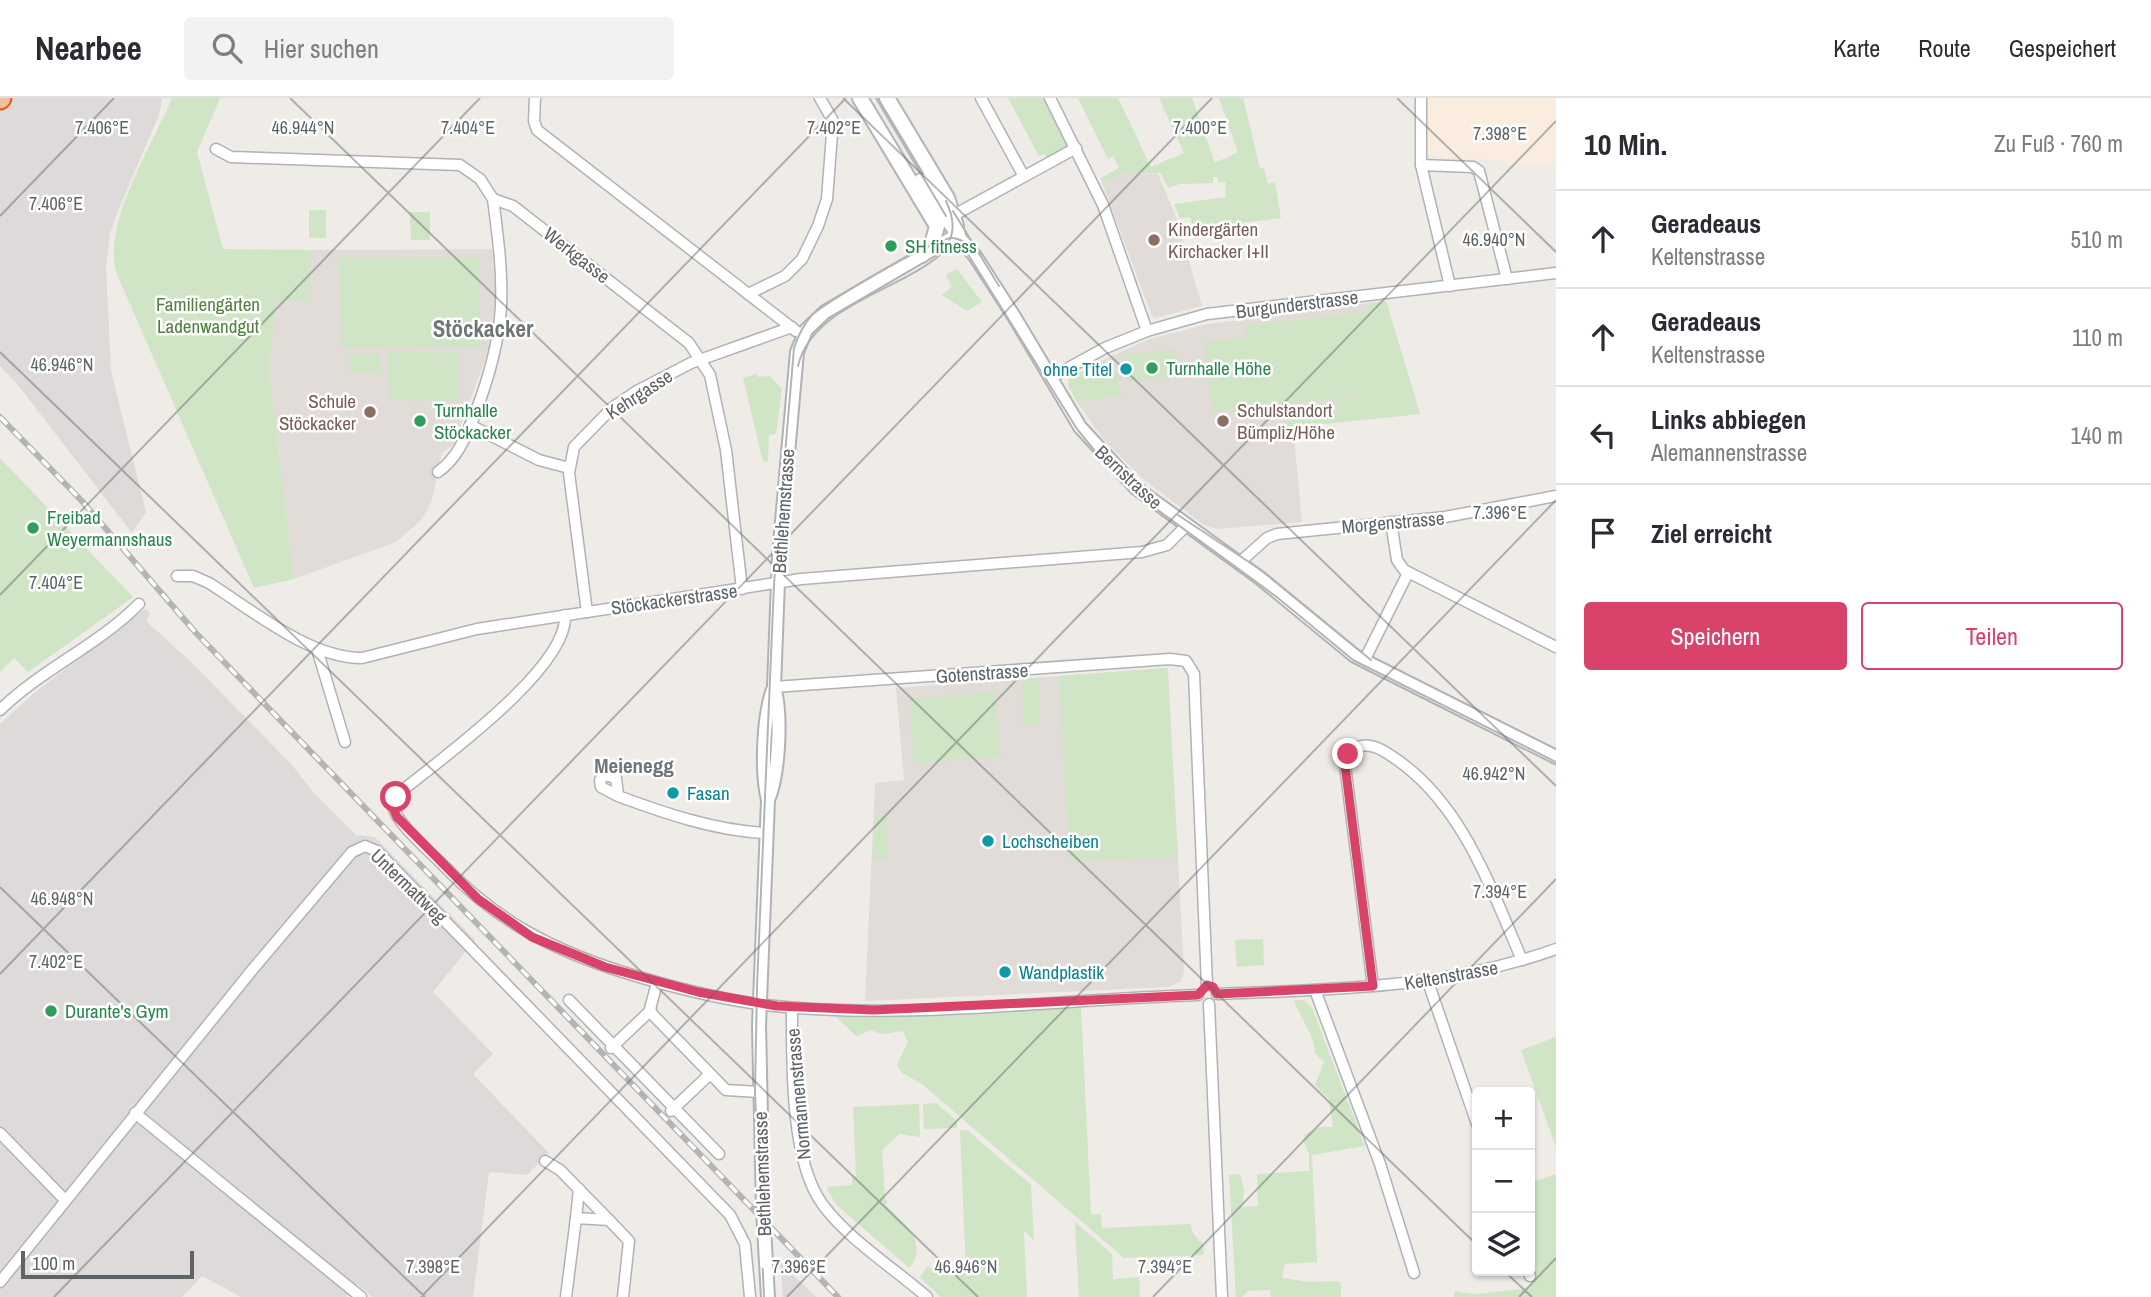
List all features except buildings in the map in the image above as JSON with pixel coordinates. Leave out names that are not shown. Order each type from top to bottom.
[{"type":"main road","points":[[860,98],[936,226],[933,241],[922,256]]},
{"type":"main road","name":"Bernstrasse","points":[[866,98],[958,234]]},
{"type":"main road","name":"Bernstrasse","points":[[887,98],[947,198],[958,234]]},
{"type":"street","points":[[535,98],[534,124],[537,130],[802,336],[825,312],[958,234]]},
{"type":"street","points":[[748,294],[785,276],[802,259],[818,226],[827,199],[833,121],[820,98]]},
{"type":"street","points":[[981,98],[1023,175]]},
{"type":"street","points":[[1051,98],[1112,227],[1147,331]]},
{"type":"street","points":[[1420,98],[1421,165],[1450,286]]},
{"type":"street","points":[[954,215],[1076,148]]},
{"type":"street","name":"Werkgasse","points":[[216,149],[230,157],[455,163],[480,178],[493,199],[508,203],[522,213],[689,343],[710,375],[726,450],[742,589]]},
{"type":"street","points":[[1421,165],[1473,167],[1481,173],[1507,279]]},
{"type":"street","points":[[438,472],[457,454],[497,349],[502,322],[502,267],[493,199]]},
{"type":"street","name":"Bernstrasse","points":[[958,234],[1080,427],[1107,460],[1186,526],[1239,563],[1364,661],[1556,757]]},
{"type":"street","name":"Burgunderstrasse","points":[[1051,378],[1105,348],[1147,331],[1207,314],[1556,274]]},
{"type":"street","name":"Kehrgasse","points":[[569,468],[574,447],[612,408],[637,391],[700,359],[792,327]]},
{"type":"street","name":"Bethlehemstrasse","points":[[768,1297],[759,1092],[759,1004],[768,800],[764,778],[768,700],[774,687],[778,583],[792,381],[802,336]]},
{"type":"street","points":[[470,425],[539,460],[569,468],[587,612]]},
{"type":"street","name":"Morgenstrasse","points":[[1239,563],[1267,538],[1277,534],[1476,513],[1556,496]]},
{"type":"street","points":[[1391,522],[1397,560],[1408,573],[1556,647]]},
{"type":"street","name":"Stöckackerstrasse","points":[[177,576],[193,576],[209,583],[317,649],[338,656],[362,658],[477,629],[778,583],[871,571],[1142,552],[1171,542],[1186,526]]},
{"type":"street","points":[[1364,661],[1408,573]]},
{"type":"street","points":[[0,710],[24,688],[107,633],[139,604]]},
{"type":"street","points":[[565,615],[566,626],[537,676],[398,794],[393,806],[397,817],[460,883],[505,920],[573,956],[656,983],[792,1008],[886,1010],[1198,995],[1207,985],[1213,987],[1217,994],[1216,1000],[1209,1004],[1202,1002],[1198,995]]},
{"type":"street","points":[[317,649],[345,742]]},
{"type":"street","name":"Gotenstrasse","points":[[774,687],[1171,659],[1189,663],[1194,674],[1207,985]]},
{"type":"street","points":[[1373,986],[1345,765],[1350,751],[1362,745],[1379,748],[1402,763],[1428,785],[1446,806],[1469,844],[1522,960]]},
{"type":"street","points":[[618,796],[691,819],[766,833]]},
{"type":"street","name":"Untermattweg","points":[[0,1282],[135,1113],[352,852],[361,846],[371,847],[730,1215],[745,1244],[750,1297]]},
{"type":"street","name":"Keltenstrasse","points":[[1217,994],[1428,982],[1473,975],[1556,949]]},
{"type":"street","points":[[1428,982],[1472,1110]]},
{"type":"street","points":[[612,1047],[650,1010],[656,983]]},
{"type":"street","points":[[1315,990],[1380,1164],[1414,1273]]},
{"type":"street","points":[[569,1000],[673,1110],[719,1154]]},
{"type":"street","points":[[1209,1004],[1222,1297]]},
{"type":"street","name":"Normannenstrasse","points":[[792,1008],[801,1156],[811,1185],[831,1215],[927,1297]]},
{"type":"street","name":"Bethlehemstrasse","points":[[650,1010],[728,1091],[759,1092]]},
{"type":"street","points":[[673,1110],[710,1074]]},
{"type":"street","points":[[135,1113],[360,1297]]},
{"type":"street","points":[[0,1133],[65,1200]]},
{"type":"street","points":[[545,1161],[560,1170],[630,1245],[623,1297]]},
{"type":"street","points":[[566,1297],[579,1189]]},
{"type":"street","points":[[576,1217],[609,1220]]},
{"type":"shaded area","points":[[0,98],[162,98],[160,112],[110,233],[106,267],[111,371],[146,512],[132,533],[18,385],[0,366]]},
{"type":"shaded area","points":[[1426,98],[1556,98],[1556,162],[1545,165],[1426,155]]},
{"type":"shaded area","name":"Kindergärten Kirchacker I+II","points":[[1123,174],[1158,174],[1176,217],[1202,306],[1156,318],[1152,316],[1102,183]]},
{"type":"shaded area","name":"Schule Stöckacker","points":[[492,249],[496,294],[489,349],[454,444],[442,453],[432,500],[426,512],[420,521],[396,542],[294,579],[269,367],[277,299],[310,300],[310,250]]},
{"type":"shaded area","name":"Schulstandort Bümpliz/Höhe","points":[[1386,301],[1420,414],[1293,427],[1302,522],[1218,529],[1204,525],[1143,479],[1104,440],[1077,402],[1120,396],[1118,373],[1090,366],[1149,339],[1208,324]]},
{"type":"shaded area","points":[[145,609],[150,613],[146,621],[190,661],[292,765],[313,792],[356,835],[375,837],[475,940],[433,992],[493,1054],[473,1074],[549,1153],[527,1175],[489,1172],[473,1297],[373,1297],[357,1284],[346,1297],[241,1297],[202,1276],[182,1297],[0,1297],[0,724],[34,693]]},
{"type":"shaded area","points":[[1168,668],[1184,972],[1181,981],[1169,987],[865,1001],[875,783],[904,780],[896,688]]},
{"type":"shaded area","points":[[780,1262],[816,1297],[783,1297]]},
{"type":"green space","name":"Familiengärten Ladenwandgut","points":[[172,98],[220,98],[197,152],[223,249],[310,250],[310,301],[277,300],[269,367],[294,579],[254,588],[116,272],[116,230],[123,208]]},
{"type":"green space","points":[[1008,98],[1046,98],[1068,143],[1066,149],[1047,158],[1044,154],[1039,156]]},
{"type":"green space","points":[[1078,98],[1118,98],[1151,167],[1184,153],[1159,98],[1192,98],[1215,163],[1238,152],[1219,98],[1243,98],[1260,168],[1264,168],[1268,184],[1275,182],[1281,218],[1194,229],[1190,217],[1180,218],[1174,204],[1226,197],[1225,182],[1218,182],[1218,177],[1213,177],[1213,183],[1180,184],[1168,188],[1161,173],[1123,174],[1102,183],[1101,178],[1119,168],[1113,156],[1108,159]]},
{"type":"green space","points":[[309,210],[326,210],[326,238],[309,238]]},
{"type":"green space","points":[[410,212],[430,212],[430,240],[411,240]]},
{"type":"green space","points":[[340,258],[480,258],[480,347],[341,347]]},
{"type":"green space","points":[[957,269],[982,302],[967,311],[942,295],[952,287],[946,275]]},
{"type":"green space","points":[[1386,301],[1420,414],[1293,427],[1287,423],[1286,407],[1353,400],[1353,397],[1212,412],[1204,342],[1246,337],[1245,325],[1370,312],[1370,303]]},
{"type":"green space","name":"Turnhalle Höhe","points":[[1176,349],[1179,376],[1127,381],[1124,355]]},
{"type":"green space","points":[[388,351],[458,353],[457,401],[389,400]]},
{"type":"green space","points":[[350,353],[379,353],[379,373],[350,373]]},
{"type":"green space","points":[[1090,366],[1118,373],[1121,396],[1077,402],[1068,380]]},
{"type":"green space","points":[[757,374],[758,377],[770,376],[782,389],[776,434],[769,435],[768,461],[763,462],[743,378]]},
{"type":"green space","name":"Freibad Weyermannshaus","points":[[0,458],[133,597],[28,672],[14,658],[0,672]]},
{"type":"green space","points":[[1167,668],[1178,857],[1069,861],[1059,676]]},
{"type":"green space","points":[[1040,678],[1039,724],[1024,726],[1022,679]]},
{"type":"green space","points":[[995,692],[1001,757],[914,763],[909,699]]},
{"type":"green space","points":[[886,816],[888,859],[873,860],[875,817]]},
{"type":"green space","points":[[1263,939],[1264,965],[1237,967],[1235,940]]},
{"type":"green space","points":[[1294,1000],[1304,1000],[1312,1008],[1365,1146],[1312,1155],[1317,1262],[1285,1264],[1282,1278],[1309,1282],[1337,1281],[1341,1283],[1341,1297],[1271,1297],[1270,1290],[1248,1291],[1242,1297],[1236,1297],[1229,1175],[1240,1174],[1244,1190],[1242,1207],[1258,1206],[1257,1174],[1309,1171],[1309,1154],[1303,1140],[1305,1134],[1320,1127],[1333,1127],[1329,1099],[1315,1085],[1324,1062],[1315,1053],[1312,1039]]},
{"type":"green space","points":[[1081,1007],[1091,1214],[1101,1214],[1102,1228],[1190,1224],[1194,1235],[1203,1244],[1204,1255],[1124,1258],[922,1084],[902,1073],[897,1065],[908,1042],[903,1031],[881,1034],[871,1030],[856,1036],[834,1015]]},
{"type":"green space","points":[[1556,1037],[1556,1147],[1535,1087],[1521,1050]]},
{"type":"green space","points":[[936,1103],[957,1121],[957,1128],[924,1129],[923,1104]]},
{"type":"green space","points":[[919,1104],[920,1137],[899,1134],[882,1150],[885,1199],[888,1202],[885,1205],[906,1225],[916,1242],[915,1259],[909,1268],[837,1205],[827,1187],[852,1185],[852,1176],[856,1176],[853,1107]]},
{"type":"green space","points":[[960,1130],[967,1130],[1031,1185],[1034,1240],[1024,1231],[1027,1297],[941,1297],[920,1278],[928,1266],[939,1274],[966,1272]]},
{"type":"green space","points":[[1556,1174],[1556,1297],[1454,1297],[1454,1291],[1475,1294],[1530,1288],[1535,1276],[1535,1181]]},
{"type":"green space","points":[[1075,1222],[1112,1254],[1113,1279],[1139,1277],[1140,1297],[1079,1297]]},
{"type":"tram line","points":[[876,98],[946,216]]},
{"type":"tram line","points":[[798,366],[807,345],[821,328],[839,313],[925,266],[942,253],[947,247],[953,228],[946,201]]},
{"type":"tram line","points":[[953,211],[999,286]]},
{"type":"tram line","points":[[764,1297],[755,1092],[757,986],[774,584],[794,348],[812,315],[905,258],[953,238],[965,242],[980,254]]},
{"type":"tram line","points":[[959,240],[1077,429],[1103,461],[1140,497],[1278,598],[1353,660],[1556,762]]},
{"type":"tram line","points":[[1178,515],[1261,570],[1371,660]]},
{"type":"railway","points":[[0,417],[81,500],[196,633],[838,1297]]},
{"type":"place","name":"Kindergärten Kirchacker I+II","points":[[1154,240]]},
{"type":"place","name":"SH fitness","points":[[891,246]]},
{"type":"place","name":"Turnhalle Höhe","points":[[1152,368]]},
{"type":"place","name":"ohne Titel","points":[[1126,369]]},
{"type":"place","name":"Schule Stöckacker","points":[[370,412]]},
{"type":"place","name":"Turnhalle Stöckacker","points":[[420,421]]},
{"type":"place","name":"Schulstandort Bümpliz/Höhe","points":[[1223,421]]},
{"type":"place","name":"Freibad Weyermannshaus","points":[[33,528]]},
{"type":"place","name":"Fasan","points":[[673,793]]},
{"type":"place","name":"Lochscheiben","points":[[988,841]]},
{"type":"place","name":"Wandplastik","points":[[1005,972]]},
{"type":"place","name":"Durante's Gym","points":[[51,1011]]},
{"type":"district","name":"Stöckacker","points":[[483,328]]},
{"type":"district","name":"Meienegg","points":[[634,765]]},
{"type":"route","points":[[396,797],[393,812],[469,891],[511,924],[573,956],[656,983],[759,1004],[846,1010],[940,1008],[1198,995],[1199,990],[1207,985],[1213,987],[1217,994],[1373,986],[1351,822],[1345,765],[1348,754]]}]
